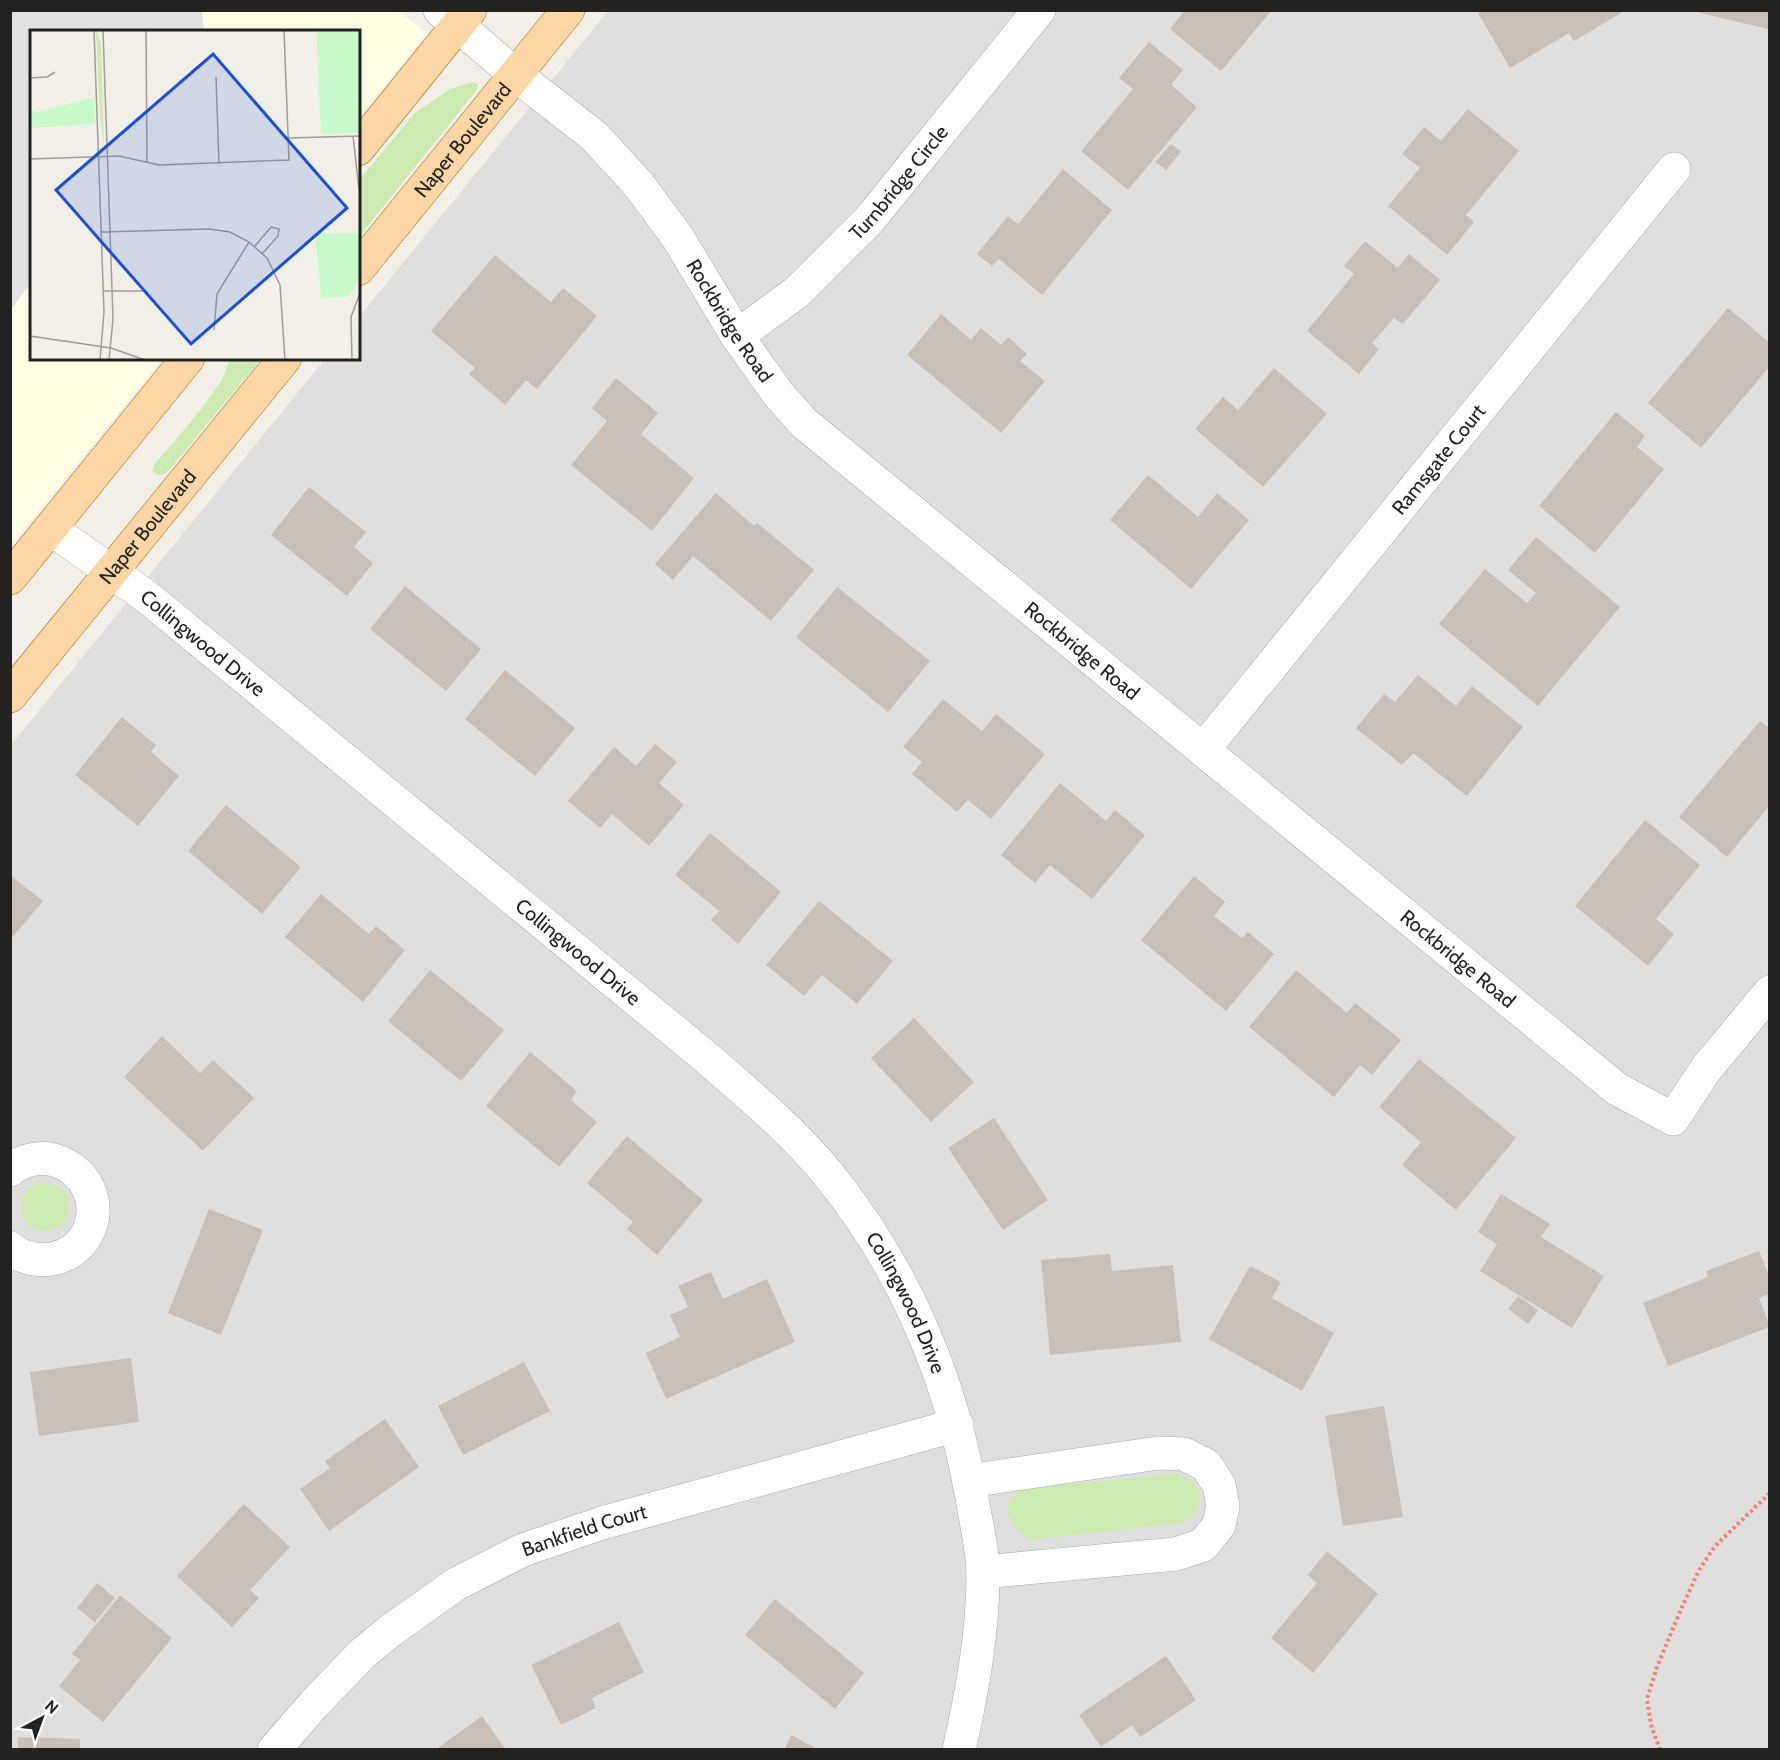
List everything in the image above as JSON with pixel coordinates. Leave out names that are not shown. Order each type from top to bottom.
[{"type":"main road","name":"Naper Boulevard","points":[[360,267],[568,10]]},
{"type":"main road","points":[[360,145],[456,15]]},
{"type":"main road","points":[[10,578],[186,360]]},
{"type":"main road","name":"Naper Boulevard","points":[[10,696],[283,360]]},
{"type":"street","name":"Turnbridge Circle","points":[[737,336],[796,292],[870,219],[1039,10]]},
{"type":"street","name":"Rockbridge Road","points":[[456,15],[516,75],[594,136],[639,185],[678,238],[737,336],[779,394],[804,423],[1617,1089],[1673,1119],[1706,1069],[1770,992]]},
{"type":"street","name":"Ramsgate Court","points":[[1203,750],[1674,169]]},
{"type":"street","name":"Collingwood Drive","points":[[51,529],[147,597],[707,1058],[769,1112],[826,1172],[862,1218],[911,1303],[935,1358],[957,1425],[969,1481],[983,1572],[974,1684],[959,1749]]},
{"type":"street","points":[[10,1248],[28,1259],[45,1260],[61,1257],[75,1248],[87,1235],[92,1219],[93,1202],[88,1186],[78,1172],[64,1163],[47,1158],[30,1160],[12,1167]]},
{"type":"street","name":"Bankfield Court","points":[[274,1749],[362,1654],[390,1631],[456,1584],[524,1550],[602,1523],[957,1425]]},
{"type":"street","points":[[969,1481],[1158,1453],[1184,1454],[1206,1465],[1219,1485],[1223,1506],[1219,1525],[1203,1545],[1176,1554],[983,1572]]},
{"type":"path","points":[[1660,1749],[1651,1725],[1647,1699],[1657,1667],[1682,1607],[1715,1546],[1770,1493]]},
{"type":"shaded area","points":[[11,10],[202,11],[204,30],[30,30],[30,284],[11,310]]},
{"type":"shaded area","points":[[11,11],[398,11],[427,33],[360,116],[360,30],[30,30],[30,360],[161,360],[11,545]]},
{"type":"shaded area","points":[[608,11],[1769,11],[1769,1749],[11,1750],[11,745],[324,360],[360,360],[360,316]]},
{"type":"green space","points":[[473,82],[478,84],[476,91],[360,236],[360,179],[415,113],[450,89]]},
{"type":"green space","points":[[230,360],[260,360],[170,469],[158,475],[152,472],[154,465],[199,412],[222,380]]},
{"type":"green space","points":[[40,1183],[50,1183],[65,1193],[69,1207],[65,1221],[59,1227],[50,1231],[40,1231],[25,1221],[21,1212],[21,1202],[31,1187]]},
{"type":"green space","points":[[1175,1474],[1192,1482],[1200,1496],[1196,1511],[1181,1523],[1029,1540],[1016,1528],[1008,1515],[1010,1502],[1023,1489]]},
{"type":"building","points":[[1185,10],[1272,10],[1221,71],[1170,29]]},
{"type":"building","points":[[1481,10],[1620,10],[1621,13],[1574,41],[1569,33],[1510,68],[1478,13]]},
{"type":"building","points":[[1688,10],[1770,10],[1770,25],[1768,29]]},
{"type":"building","points":[[1149,42],[1183,70],[1171,85],[1197,107],[1128,190],[1081,151],[1133,89],[1119,78]]},
{"type":"building","points":[[1468,109],[1519,151],[1466,215],[1474,222],[1447,255],[1388,206],[1420,168],[1402,154],[1424,127],[1441,141]]},
{"type":"building","points":[[1171,144],[1181,152],[1166,170],[1155,162]]},
{"type":"building","points":[[1063,169],[1112,210],[1042,295],[999,259],[992,266],[977,254],[1008,216],[1018,224]]},
{"type":"building","points":[[1365,241],[1398,268],[1409,254],[1440,280],[1403,324],[1394,318],[1372,343],[1379,349],[1359,374],[1307,331],[1354,274],[1344,266]]},
{"type":"building","points":[[495,255],[551,302],[563,288],[597,316],[537,389],[526,380],[505,405],[469,374],[475,368],[431,331]]},
{"type":"building","points":[[1728,308],[1770,343],[1770,366],[1701,448],[1648,403]]},
{"type":"building","points":[[941,314],[971,340],[981,328],[1001,345],[1008,337],[1027,354],[1020,361],[1045,381],[1001,433],[907,355]]},
{"type":"building","points":[[1274,368],[1327,414],[1263,487],[1195,429],[1223,397],[1238,410]]},
{"type":"building","points":[[616,378],[658,413],[641,434],[694,478],[652,531],[571,465],[607,421],[592,408]]},
{"type":"building","points":[[1616,412],[1645,436],[1637,447],[1664,469],[1595,553],[1539,506]]},
{"type":"building","points":[[1148,475],[1198,517],[1217,493],[1249,520],[1191,589],[1110,520]]},
{"type":"building","points":[[309,487],[366,532],[354,547],[373,563],[347,596],[271,535]]},
{"type":"building","points":[[716,493],[754,526],[757,523],[814,570],[771,621],[693,556],[673,580],[655,564]]},
{"type":"building","points":[[1536,537],[1620,607],[1538,706],[1439,624],[1485,569],[1527,603],[1536,593],[1508,570]]},
{"type":"building","points":[[405,586],[481,649],[446,691],[370,629]]},
{"type":"building","points":[[837,587],[930,661],[888,712],[796,637]]},
{"type":"building","points":[[505,670],[575,728],[535,776],[465,719]]},
{"type":"building","points":[[1418,675],[1456,706],[1472,686],[1523,727],[1467,796],[1413,753],[1402,765],[1356,728],[1384,694],[1395,702]]},
{"type":"building","points":[[943,699],[982,731],[996,714],[1045,754],[991,819],[968,800],[957,812],[912,774],[922,762],[903,747]]},
{"type":"building","points":[[122,717],[156,745],[151,752],[179,776],[138,826],[75,775]]},
{"type":"building","points":[[1760,721],[1770,729],[1770,805],[1727,857],[1679,817]]},
{"type":"building","points":[[655,744],[677,762],[659,783],[684,805],[649,846],[612,814],[600,828],[568,801],[614,747],[636,766]]},
{"type":"building","points":[[1060,783],[1106,821],[1115,810],[1145,835],[1092,899],[1050,865],[1035,883],[1001,855]]},
{"type":"building","points":[[226,805],[301,867],[262,914],[188,851]]},
{"type":"building","points":[[1645,820],[1700,865],[1656,919],[1674,934],[1648,966],[1575,906]]},
{"type":"building","points":[[710,833],[781,892],[738,944],[711,920],[719,911],[675,875]]},
{"type":"building","points":[[10,875],[43,901],[10,940]]},
{"type":"building","points":[[1194,876],[1225,902],[1214,916],[1242,938],[1248,932],[1274,954],[1226,1011],[1141,940]]},
{"type":"building","points":[[321,894],[369,934],[376,926],[405,950],[363,1002],[285,937]]},
{"type":"building","points":[[819,901],[893,961],[857,1004],[822,975],[804,996],[766,965]]},
{"type":"building","points":[[430,970],[504,1030],[461,1081],[388,1021]]},
{"type":"building","points":[[1296,970],[1347,1013],[1355,1003],[1401,1040],[1372,1075],[1360,1065],[1334,1097],[1249,1027]]},
{"type":"building","points":[[914,1018],[974,1082],[931,1122],[871,1058]]},
{"type":"building","points":[[162,1036],[200,1073],[213,1060],[254,1098],[203,1151],[124,1077]]},
{"type":"building","points":[[530,1052],[577,1091],[571,1100],[597,1122],[559,1167],[486,1106]]},
{"type":"building","points":[[1419,1059],[1516,1138],[1456,1210],[1402,1165],[1421,1142],[1379,1107]]},
{"type":"building","points":[[994,1118],[1048,1200],[1003,1230],[948,1148]]},
{"type":"building","points":[[627,1136],[703,1200],[657,1255],[627,1229],[633,1222],[587,1183]]},
{"type":"building","points":[[1501,1194],[1550,1224],[1541,1237],[1604,1276],[1572,1328],[1480,1271],[1497,1244],[1478,1232]]},
{"type":"building","points":[[209,1209],[263,1230],[221,1335],[168,1313]]},
{"type":"building","points":[[1759,1251],[1770,1278],[1770,1294],[1759,1298],[1770,1327],[1668,1366],[1643,1303],[1708,1277],[1706,1271]]},
{"type":"building","points":[[1110,1254],[1112,1271],[1173,1265],[1181,1342],[1050,1355],[1041,1260]]},
{"type":"building","points":[[1250,1266],[1281,1282],[1272,1298],[1334,1333],[1302,1391],[1209,1339]]},
{"type":"building","points":[[711,1272],[723,1299],[767,1279],[795,1342],[666,1399],[646,1353],[680,1337],[670,1315],[688,1307],[678,1286]]},
{"type":"building","points":[[1518,1296],[1538,1310],[1528,1324],[1508,1309]]},
{"type":"building","points":[[131,1358],[139,1422],[39,1436],[30,1372]]},
{"type":"building","points":[[524,1362],[550,1411],[463,1455],[438,1406]]},
{"type":"building","points":[[1384,1406],[1403,1517],[1343,1526],[1325,1416]]},
{"type":"building","points":[[385,1419],[419,1467],[329,1531],[300,1489],[330,1468],[325,1461]]},
{"type":"building","points":[[244,1504],[290,1547],[250,1590],[259,1598],[232,1627],[177,1576]]},
{"type":"building","points":[[1327,1551],[1378,1594],[1313,1673],[1271,1638],[1317,1583],[1308,1575]]},
{"type":"building","points":[[97,1583],[115,1598],[95,1622],[77,1608]]},
{"type":"building","points":[[120,1595],[172,1638],[103,1722],[59,1686],[80,1660],[72,1654]]},
{"type":"building","points":[[775,1599],[864,1673],[835,1709],[745,1635]]},
{"type":"building","points":[[619,1622],[644,1672],[592,1698],[596,1708],[561,1725],[531,1665]]},
{"type":"building","points":[[1166,1656],[1196,1700],[1140,1737],[1132,1725],[1101,1747],[1079,1715]]},
{"type":"building","points":[[482,1716],[506,1750],[435,1750]]},
{"type":"building","points":[[791,1735],[820,1750],[784,1750]]},
{"type":"building","points":[[18,1737],[80,1739],[80,1750],[18,1750]]}]
